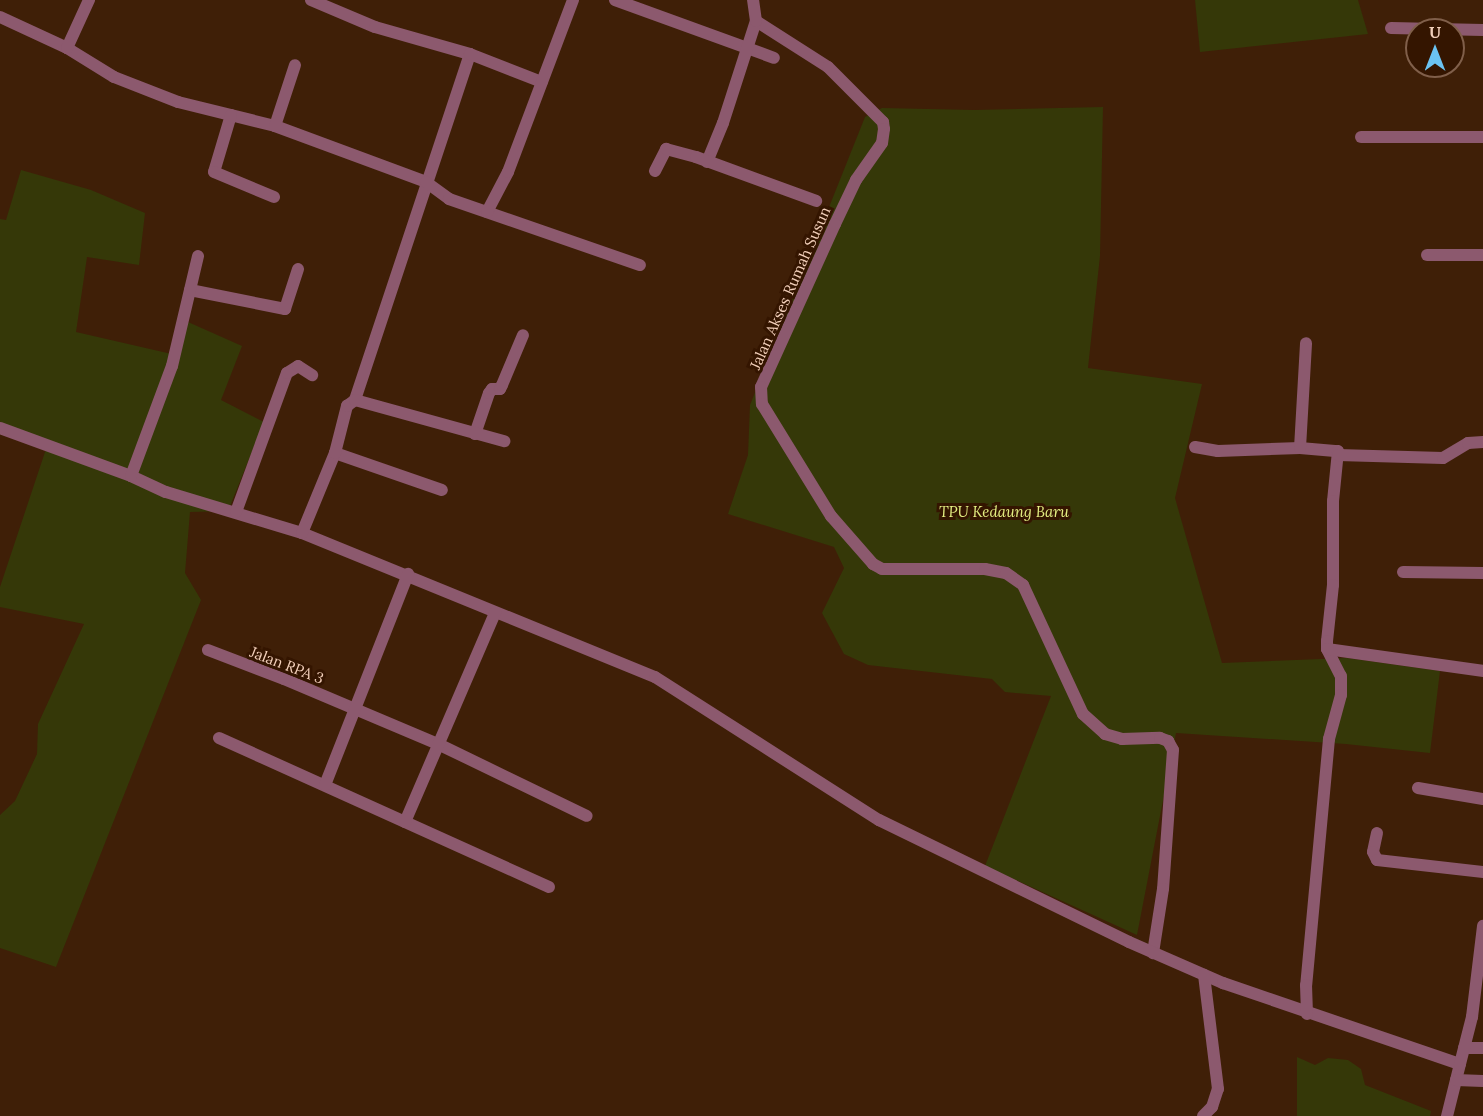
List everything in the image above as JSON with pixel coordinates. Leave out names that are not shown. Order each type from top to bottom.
[{"type":"street","points":[[67,48],[89,0]]},
{"type":"street","points":[[311,0],[375,27],[470,54],[542,82]]},
{"type":"street","points":[[487,212],[508,172],[573,0]]},
{"type":"street","points":[[615,0],[774,58]]},
{"type":"street","points":[[707,162],[756,21],[753,0]]},
{"type":"street","points":[[0,17],[67,48],[114,77],[178,102],[275,126],[426,182],[448,199],[640,265]]},
{"type":"street","name":"Jalan Akses Rumah Susun","points":[[756,21],[828,67],[865,107],[883,122],[882,143],[856,180],[761,387],[762,404],[831,516],[873,564],[882,569],[985,569],[1006,573],[1023,585],[1083,714],[1106,734],[1122,739],[1160,738],[1168,741],[1173,750],[1162,889],[1153,953]]},
{"type":"street","points":[[1391,28],[1483,30]]},
{"type":"street","points":[[302,533],[335,453],[347,406],[356,400],[470,54]]},
{"type":"street","points":[[275,126],[295,65]]},
{"type":"street","points":[[231,115],[214,172],[274,197]]},
{"type":"street","points":[[1361,137],[1483,137]]},
{"type":"street","points":[[655,171],[666,149],[816,201]]},
{"type":"street","points":[[1427,255],[1483,255]]},
{"type":"street","points":[[131,476],[172,366],[198,256]]},
{"type":"street","points":[[190,290],[285,309],[298,269]]},
{"type":"street","points":[[475,434],[489,393],[491,390],[500,389],[523,336]]},
{"type":"street","points":[[1300,448],[1306,343]]},
{"type":"street","points":[[236,512],[287,373],[298,366],[312,375]]},
{"type":"street","points":[[356,400],[504,441]]},
{"type":"street","points":[[0,428],[131,476],[175,495],[302,533],[408,574],[495,613],[660,680],[879,819],[1153,953],[1307,1014],[1460,1064]]},
{"type":"street","points":[[1338,455],[1443,458],[1468,443],[1483,442]]},
{"type":"street","points":[[1195,447],[1218,451],[1336,449],[1338,455],[1332,501],[1333,585],[1327,649],[1341,676],[1341,694],[1329,739],[1306,985],[1307,1014]]},
{"type":"street","points":[[335,453],[442,490]]},
{"type":"street","points":[[1403,572],[1483,573]]},
{"type":"street","points":[[325,785],[408,574]]},
{"type":"street","points":[[405,822],[495,613]]},
{"type":"street","points":[[1327,649],[1483,671]]},
{"type":"street","name":"Jalan RPA 3","points":[[208,650],[355,708],[438,744],[586,816]]},
{"type":"street","points":[[219,738],[549,887]]},
{"type":"street","points":[[1418,788],[1483,799]]},
{"type":"street","points":[[1377,833],[1373,852],[1377,860],[1483,872]]},
{"type":"street","points":[[1447,1116],[1472,1017],[1483,926]]},
{"type":"street","points":[[1203,1116],[1212,1107],[1218,1089],[1204,975]]},
{"type":"street","points":[[1464,1048],[1483,1048]]},
{"type":"street","points":[[1456,1080],[1483,1081]]},
{"type":"green space","points":[[1195,0],[1358,0],[1368,34],[1200,52]]},
{"type":"green space","name":"TPU Kedaung Baru","points":[[1103,107],[1100,256],[1088,368],[1202,384],[1175,498],[1222,663],[1347,658],[1440,671],[1430,753],[1346,744],[1176,733],[1137,935],[985,866],[1051,696],[1005,692],[992,679],[868,665],[844,654],[822,613],[844,568],[834,547],[728,514],[748,455],[750,405],[865,117],[882,108],[974,110]]},
{"type":"green space","points":[[21,170],[91,190],[145,213],[139,265],[87,257],[76,332],[176,355],[188,322],[242,346],[221,400],[264,422],[228,511],[190,512],[185,573],[201,600],[56,967],[0,948],[0,815],[15,801],[37,754],[38,724],[84,624],[0,607],[0,587],[47,446],[0,432],[0,219],[6,220]]},
{"type":"green space","points":[[1297,1057],[1315,1065],[1328,1058],[1348,1060],[1361,1069],[1365,1085],[1431,1111],[1430,1116],[1297,1116]]}]
